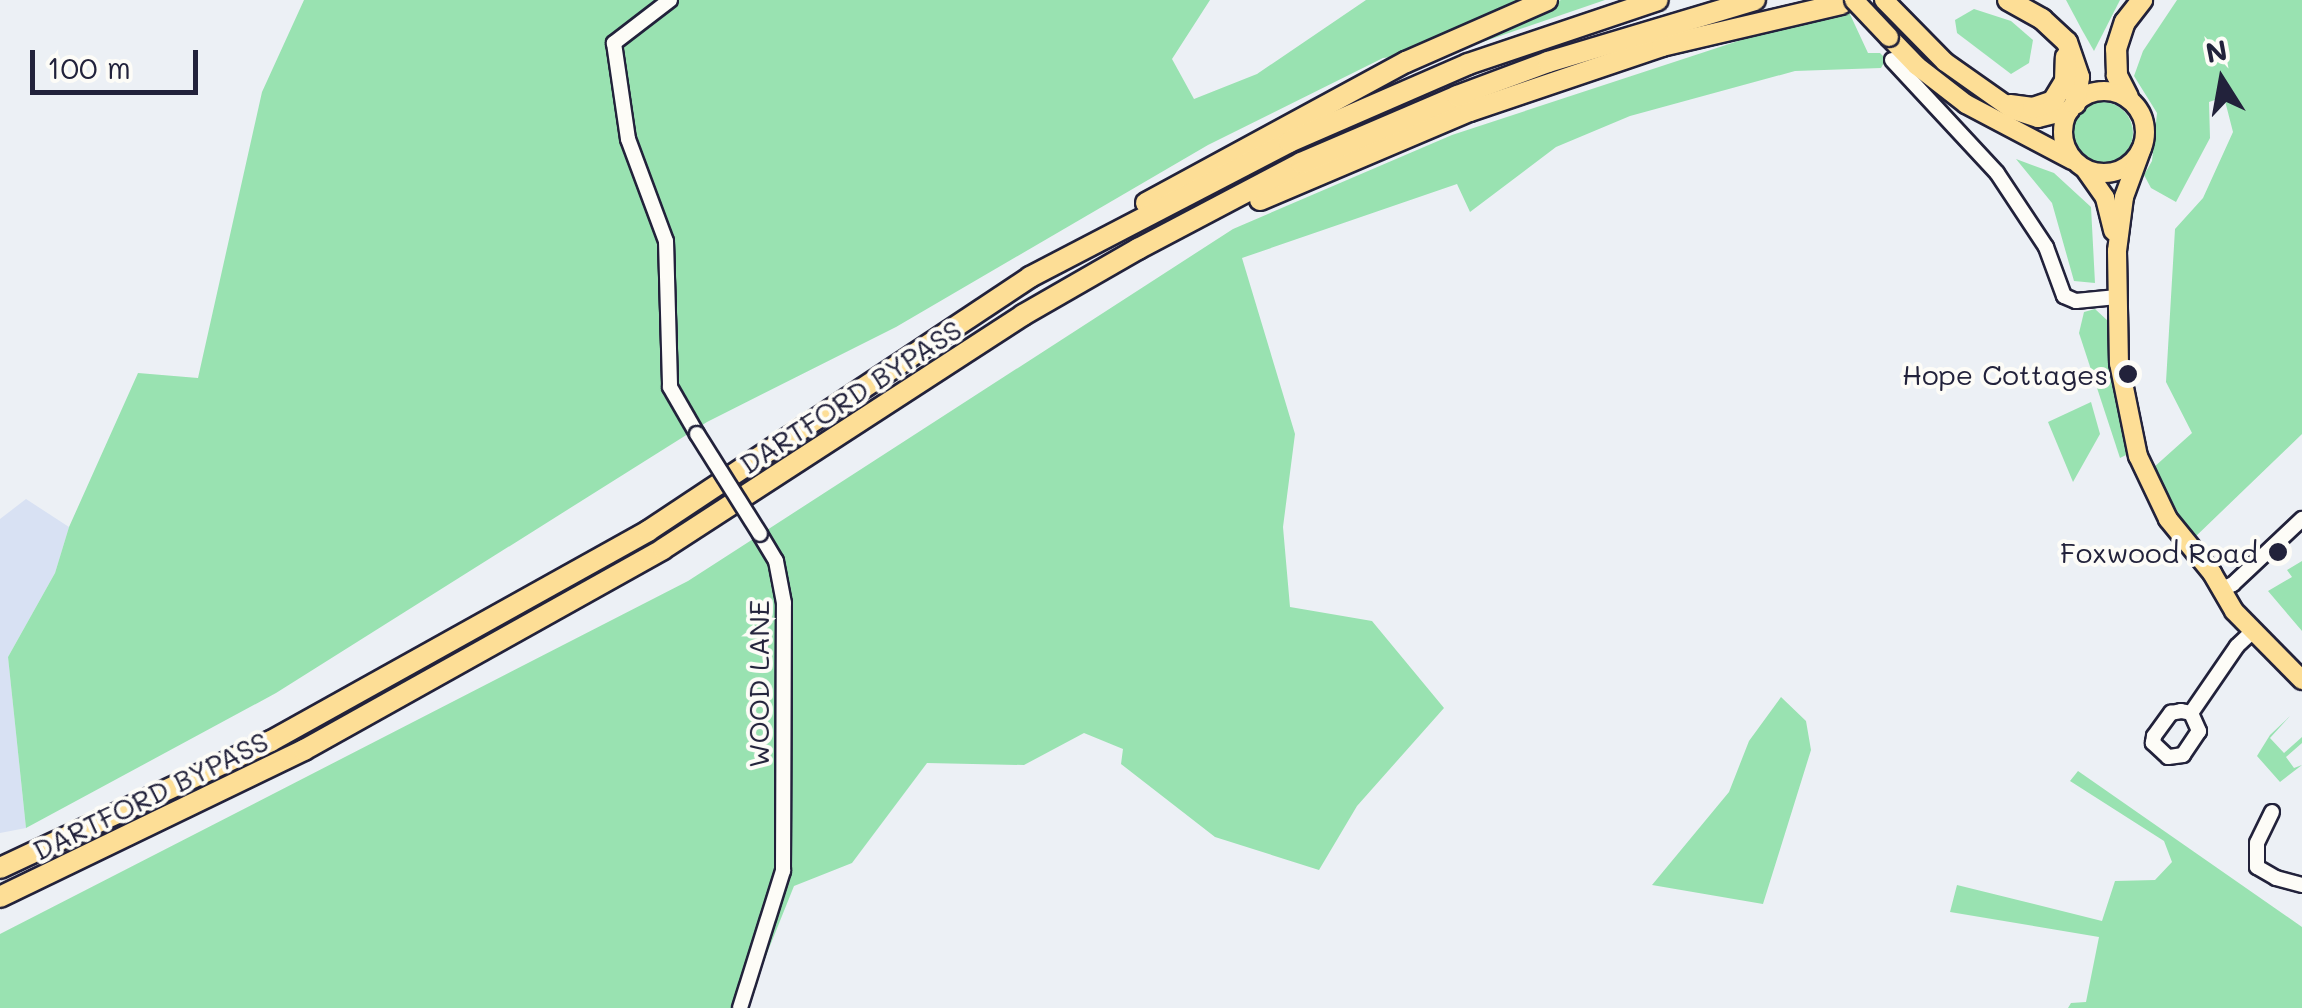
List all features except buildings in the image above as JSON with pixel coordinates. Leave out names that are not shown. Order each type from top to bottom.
[{"type":"highway","points":[[1030,277],[1226,156],[1406,62],[1547,0]]},
{"type":"highway","name":"DARTFORD BYPASS","points":[[0,868],[271,740],[648,531],[1030,277],[1289,142],[1384,98],[1468,64],[1658,0]]},
{"type":"highway","name":"DARTFORD BYPASS","points":[[0,897],[304,750],[663,549],[1024,315],[1138,248],[1301,164],[1457,96],[1601,45],[1755,0]]},
{"type":"highway","points":[[2008,0],[2038,16],[2067,42],[2080,88],[2072,107]]},
{"type":"highway","points":[[2128,97],[2116,68],[2116,45],[2142,0]]},
{"type":"highway","points":[[1138,248],[1190,235],[1300,180],[1470,110],[1662,46],[1847,2]]},
{"type":"highway","points":[[2010,105],[2037,108],[2059,94],[2068,66],[2059,36]]},
{"type":"main road","points":[[1884,0],[1954,68],[2010,105],[2038,118],[2072,107],[2096,92],[2128,97],[2144,122],[2142,148],[2124,196],[2117,297],[2119,363],[2138,456],[2168,519],[2252,632],[2302,680]]},
{"type":"main road","points":[[1847,2],[1966,104],[2080,166],[2118,171],[2142,148]]},
{"type":"main road","points":[[2072,107],[2064,142],[2109,206],[2118,251]]},
{"type":"street","name":"WOOD LANE","points":[[670,0],[614,44],[628,139],[666,241],[671,391],[776,561],[784,603],[783,871],[740,1008]]},
{"type":"street","points":[[1890,64],[2003,168],[2046,247],[2063,295],[2076,301],[2117,297]]},
{"type":"street","points":[[2222,589],[2234,584],[2302,518]]},
{"type":"street","points":[[2190,713],[2252,632]]},
{"type":"street","points":[[2272,812],[2256,843],[2256,866],[2268,875],[2302,885]]},
{"type":"shaded area","points":[[26,499],[69,527],[55,573],[8,657],[26,828],[0,833],[0,519]]},
{"type":"green space","points":[[304,0],[1210,0],[1172,59],[1194,99],[1257,74],[1366,0],[1528,0],[1400,56],[1383,58],[1208,145],[896,327],[707,422],[276,693],[26,828],[8,657],[55,573],[69,527],[138,373],[198,378],[262,92]]},
{"type":"green space","points":[[1561,0],[1605,0],[1436,58],[1524,16]]},
{"type":"green space","points":[[2066,0],[2120,0],[2094,51],[2082,30]]},
{"type":"green space","points":[[2177,0],[2302,0],[2302,434],[2193,539],[2153,468],[2192,433],[2166,382],[2175,229],[2203,198],[2233,132],[2224,97],[2209,102],[2210,138],[2176,202],[2151,188],[2144,175],[2152,161],[2157,113],[2134,76],[2143,51]]},
{"type":"green space","points":[[1974,9],[2011,21],[2033,40],[2029,63],[2011,74],[1957,33],[1955,20]]},
{"type":"green space","points":[[1848,10],[1868,53],[1880,53],[1886,59],[1881,68],[1795,71],[1630,116],[1556,147],[1470,212],[1457,184],[1242,258],[1295,434],[1283,527],[1290,607],[1372,621],[1444,708],[1357,806],[1319,870],[1215,837],[1121,764],[1123,749],[1084,733],[1024,765],[927,763],[852,863],[794,886],[745,1008],[0,1008],[0,934],[688,581],[1233,229],[1452,135],[1799,21]]},
{"type":"green space","points":[[2102,102],[2124,111],[2133,133],[2124,155],[2102,164],[2080,155],[2071,133],[2080,111]]},
{"type":"green space","points":[[2016,159],[2054,173],[2091,207],[2095,283],[2074,281],[2052,203]]},
{"type":"green space","points":[[2095,309],[2108,321],[2130,453],[2120,458],[2079,333],[2084,312]]},
{"type":"green space","points":[[2091,402],[2100,434],[2073,482],[2048,422]]},
{"type":"green space","points":[[2302,561],[2302,631],[2268,591],[2292,577],[2287,570]]},
{"type":"green space","points":[[1781,697],[1806,721],[1811,750],[1763,904],[1652,885],[1729,792],[1749,741]]},
{"type":"green space","points":[[2290,716],[2270,738],[2284,753],[2302,737],[2302,743],[2286,757],[2294,768],[2302,765],[2280,782],[2257,756],[2270,735]]},
{"type":"green space","points":[[2078,771],[2302,927],[2302,1008],[2068,1008],[2071,1003],[2086,1002],[2099,937],[1950,912],[1957,885],[2102,921],[2115,881],[2155,880],[2172,862],[2164,841],[2070,781]]},
{"type":"place","name":"Hope Cottages","points":[[2128,374]]},
{"type":"place","name":"Foxwood Road","points":[[2278,552]]}]
